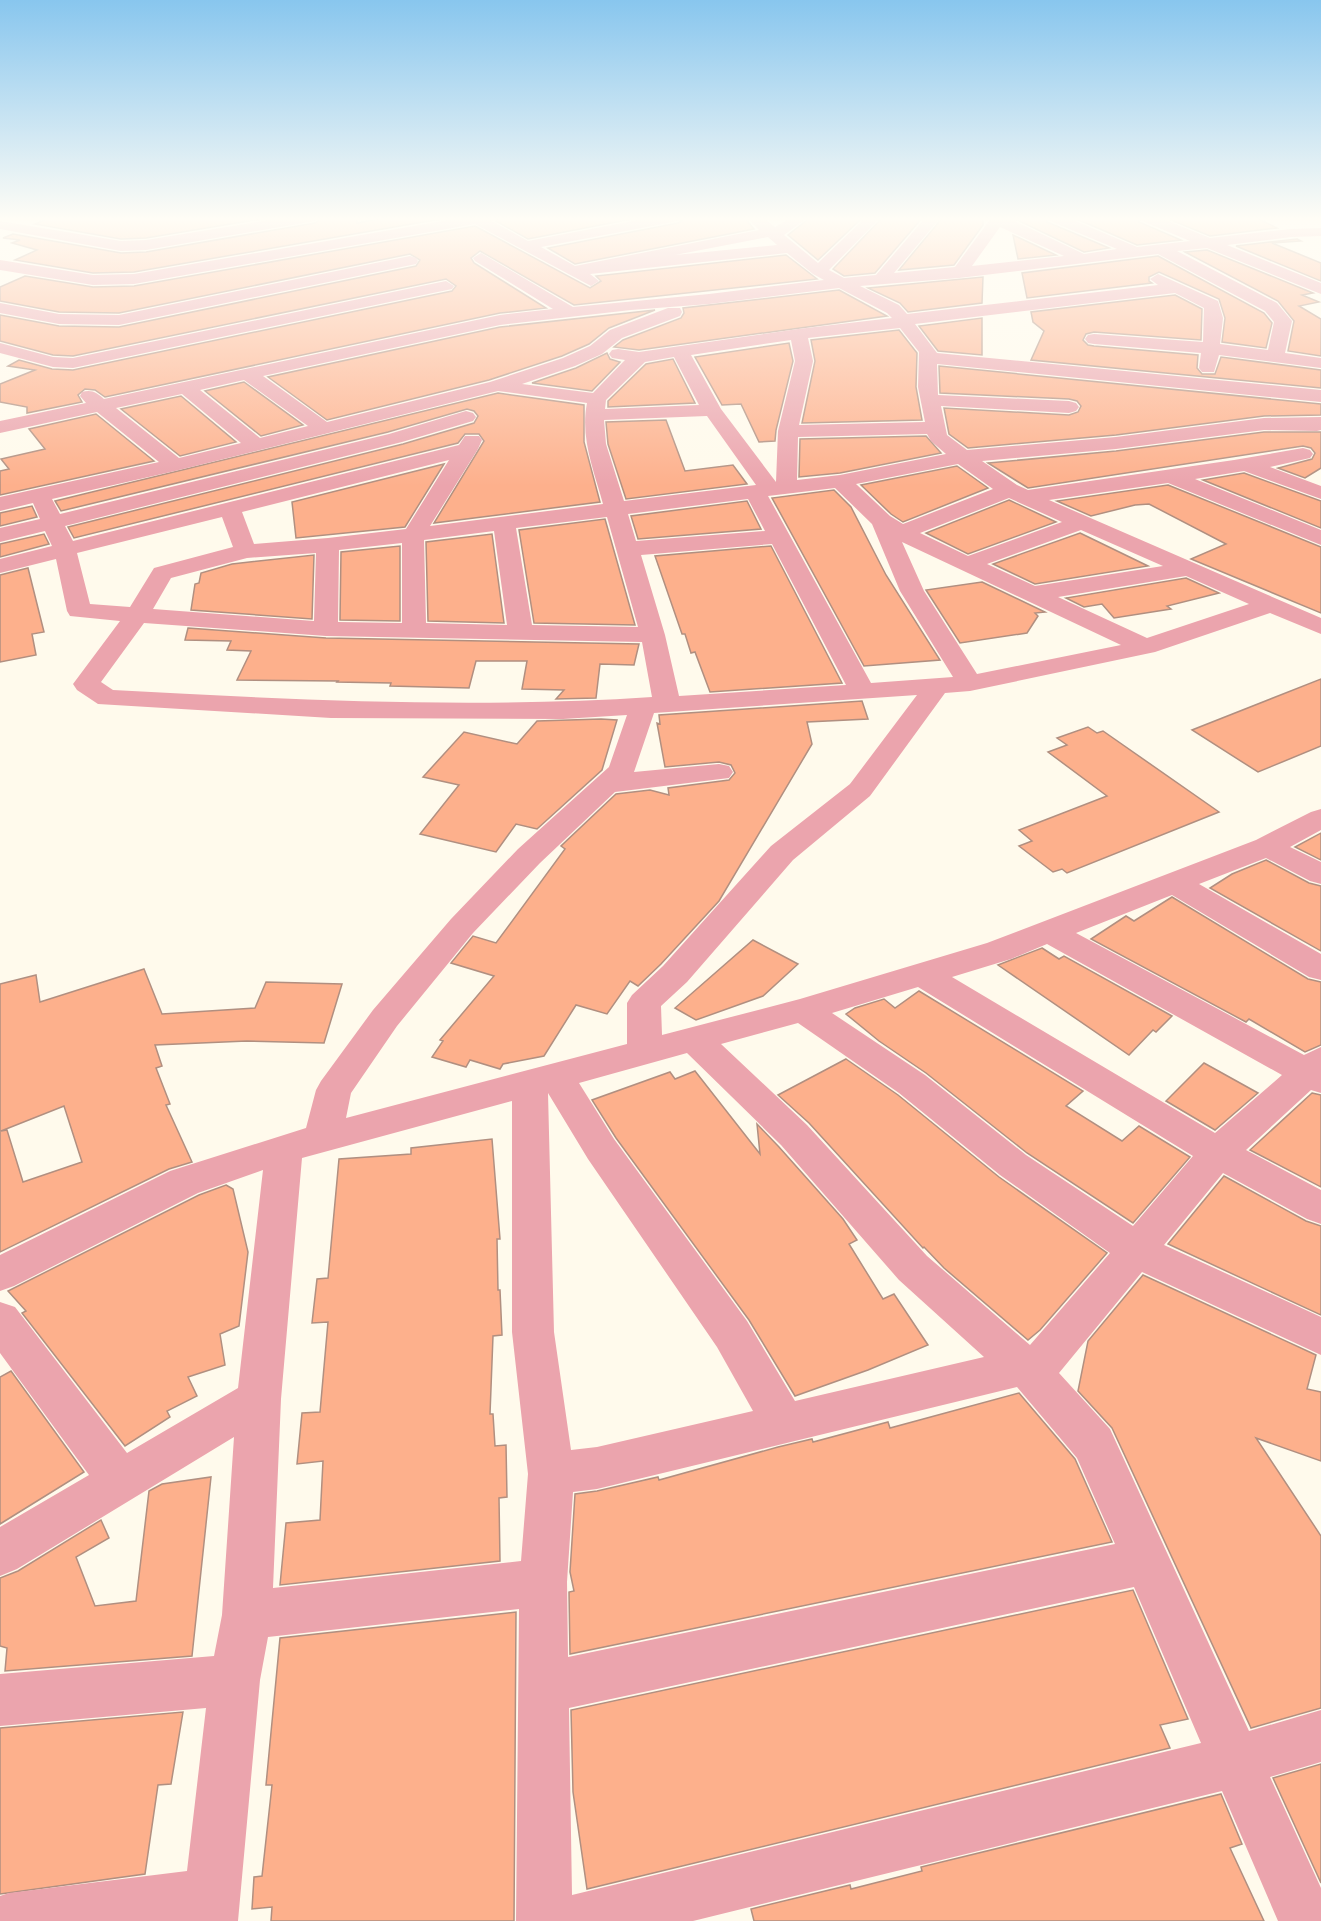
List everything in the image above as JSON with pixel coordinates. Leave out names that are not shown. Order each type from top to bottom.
[{"type":"street","points":[[0,308],[42,317],[95,322],[196,307]]},
{"type":"street","points":[[70,377],[73,363],[361,307]]},
{"type":"street","points":[[559,307],[568,312]]},
{"type":"street","points":[[0,427],[500,320],[616,307]]},
{"type":"street","points":[[0,504],[175,465],[496,386],[569,362],[596,350],[616,334],[689,307]]},
{"type":"street","points":[[888,307],[904,321],[928,352],[927,387],[938,437],[962,458],[1017,493],[1321,627]]},
{"type":"street","points":[[596,350],[639,357],[798,334],[1021,307]]},
{"type":"street","points":[[1060,449],[1069,407],[1088,360],[1105,307]]},
{"type":"street","points":[[1208,385],[1209,348],[1216,312],[1213,307]]},
{"type":"street","points":[[1270,307],[1283,321],[1275,358]]},
{"type":"street","points":[[482,309],[500,320]]},
{"type":"street","points":[[7,350],[49,339],[95,322]]},
{"type":"street","points":[[770,489],[788,431],[804,361],[798,334]]},
{"type":"street","points":[[928,358],[1088,360],[1209,348],[1321,363]]},
{"type":"street","points":[[7,350],[70,377],[100,406],[175,465]]},
{"type":"street","points":[[680,352],[712,410],[770,489],[779,537],[863,693]]},
{"type":"street","points":[[9,1921],[211,1909],[236,1680],[247,1615],[259,1399],[303,1143],[334,1090],[385,1017],[470,918],[529,856],[622,770],[631,737],[655,705],[653,635],[596,444],[596,407],[639,357]]},
{"type":"street","points":[[1088,360],[1208,385],[1321,396]]},
{"type":"street","points":[[249,375],[324,429]]},
{"type":"street","points":[[496,386],[596,407],[712,410]]},
{"type":"street","points":[[414,632],[413,535],[468,450],[496,386]]},
{"type":"street","points":[[186,388],[256,445]]},
{"type":"street","points":[[930,400],[1069,407]]},
{"type":"street","points":[[0,408],[19,413],[32,420]]},
{"type":"street","points":[[0,535],[395,438],[430,426],[485,412]]},
{"type":"street","points":[[1271,605],[1146,646],[970,684],[863,693],[563,711],[331,710],[107,698],[86,684],[138,614],[162,573],[246,551],[328,545],[413,535],[840,481],[962,458],[1116,443],[1264,424],[1320,425]]},
{"type":"street","points":[[1264,424],[1312,457]]},
{"type":"street","points":[[788,431],[936,428]]},
{"type":"street","points":[[1116,443],[1168,475],[1321,538]]},
{"type":"street","points":[[0,566],[468,450]]},
{"type":"street","points":[[891,527],[1017,493],[1312,457]]},
{"type":"street","points":[[1247,465],[1321,493]]},
{"type":"street","points":[[840,481],[891,527],[1146,646]]},
{"type":"street","points":[[40,495],[65,549],[79,611],[414,632],[653,635]]},
{"type":"street","points":[[230,509],[246,551]]},
{"type":"street","points":[[967,564],[1082,522]]},
{"type":"street","points":[[504,523],[520,633]]},
{"type":"street","points":[[891,527],[912,591],[970,684]]},
{"type":"street","points":[[627,549],[779,537]]},
{"type":"street","points":[[326,628],[328,545]]},
{"type":"street","points":[[1033,594],[1189,569]]},
{"type":"street","points":[[645,1053],[644,1003],[675,974],[782,853],[860,790],[936,687]]},
{"type":"street","points":[[607,784],[719,772]]},
{"type":"street","points":[[0,1274],[184,1182],[303,1143],[803,1010],[999,951],[1267,847],[1321,818]]},
{"type":"street","points":[[1267,847],[1321,874]]},
{"type":"street","points":[[1174,883],[1321,969]]},
{"type":"street","points":[[551,1474],[597,1468],[1028,1370],[1138,1251],[1218,1152],[1317,1071],[1048,932]]},
{"type":"street","points":[[924,975],[1218,1152],[1321,1208]]},
{"type":"street","points":[[803,1010],[912,1083],[1013,1165],[1138,1251],[1321,1337]]},
{"type":"street","points":[[694,1039],[794,1134],[913,1268],[1028,1370],[1094,1444],[1307,1921]]},
{"type":"street","points":[[543,1080],[601,1149],[732,1334],[784,1424]]},
{"type":"street","points":[[543,1080],[533,1332],[551,1474],[543,1582],[544,1921]]},
{"type":"street","points":[[0,1320],[121,1482]]},
{"type":"street","points":[[0,1553],[259,1399]]},
{"type":"street","points":[[542,1688],[1146,1561]]},
{"type":"street","points":[[247,1615],[543,1582]]},
{"type":"street","points":[[0,1700],[236,1680]]},
{"type":"street","points":[[578,1921],[1236,1761],[1321,1736]]},
{"type":"building","points":[[30,307],[150,307],[119,313],[59,312]]},
{"type":"building","points":[[218,307],[312,307],[73,356],[53,355],[0,341],[0,315],[59,326],[119,327]]},
{"type":"building","points":[[377,307],[546,308],[500,313],[105,397],[95,390],[85,389],[78,395],[82,402],[27,413],[27,407],[0,402],[0,384],[35,370],[8,366],[19,360],[52,369],[73,370]]},
{"type":"building","points":[[870,307],[887,316],[639,350],[614,347],[623,340],[681,318],[684,313],[683,308]]},
{"type":"building","points":[[903,307],[952,307],[908,312]]},
{"type":"building","points":[[1076,307],[1197,307],[1202,309],[1201,340],[1094,332],[1086,334],[1083,340],[1088,345],[1094,346],[1198,355],[1197,368],[1202,374],[1215,374],[1221,357],[1321,370],[1321,388],[1031,360],[1044,331],[1033,322],[1031,312]]},
{"type":"building","points":[[1221,307],[1252,307],[1264,313],[1272,323],[1266,348],[1222,342],[1225,318]]},
{"type":"building","points":[[1283,307],[1300,307],[1321,319],[1321,356],[1288,351],[1294,321]]},
{"type":"building","points":[[655,310],[609,328],[589,344],[562,356],[489,380],[327,420],[268,377],[500,327]]},
{"type":"building","points":[[982,318],[982,355],[938,351],[919,326]]},
{"type":"building","points":[[899,330],[917,353],[916,387],[922,420],[802,423],[815,361],[811,340]]},
{"type":"building","points":[[789,343],[793,361],[775,441],[759,442],[741,404],[722,405],[695,357]]},
{"type":"building","points":[[607,353],[610,359],[620,362],[592,391],[532,383],[576,368]]},
{"type":"building","points":[[673,359],[695,403],[608,407],[608,401],[646,364]]},
{"type":"building","points":[[939,366],[1321,404],[1321,415],[1264,416],[1116,435],[968,448],[949,434],[944,408],[1069,415],[1078,412],[1081,406],[1077,401],[1069,399],[940,393]]},
{"type":"building","points":[[244,382],[303,425],[261,436],[205,391]]},
{"type":"building","points":[[498,393],[584,405],[584,442],[600,502],[434,523],[484,441],[479,434],[465,434],[458,443],[74,538],[68,527],[403,444],[474,423],[478,416],[474,411],[467,409],[388,432],[61,511],[55,501]]},
{"type":"building","points":[[181,396],[236,442],[180,456],[121,409]]},
{"type":"building","points":[[96,414],[154,461],[0,495],[0,471],[9,469],[1,459],[45,449],[29,429]]},
{"type":"building","points":[[666,420],[685,471],[733,465],[747,484],[626,499],[608,444],[606,422]]},
{"type":"building","points":[[1264,432],[1321,432],[1321,468],[1305,478],[1278,468],[1312,459],[1315,453],[1311,448],[1303,446],[1028,488],[988,463],[1116,451]]},
{"type":"building","points":[[926,436],[941,453],[840,473],[799,477],[800,439]]},
{"type":"building","points":[[444,464],[405,527],[296,538],[292,502]]},
{"type":"building","points":[[957,466],[988,488],[903,522],[891,514],[861,485]]},
{"type":"building","points":[[1244,473],[1321,501],[1321,528],[1203,480]]},
{"type":"building","points":[[1168,485],[1321,547],[1321,613],[1191,559],[1226,544],[1149,504],[1135,505],[1091,516],[1057,501]]},
{"type":"building","points":[[834,490],[851,507],[886,575],[940,660],[864,666],[772,498]]},
{"type":"building","points":[[1009,500],[1056,522],[968,554],[926,533]]},
{"type":"building","points":[[747,501],[761,529],[638,539],[631,516]]},
{"type":"building","points":[[32,506],[37,517],[0,526],[0,513]]},
{"type":"building","points":[[605,519],[635,625],[534,623],[519,530]]},
{"type":"building","points":[[1080,533],[1148,566],[1035,584],[993,564]]},
{"type":"building","points":[[44,534],[49,544],[0,557],[0,544]]},
{"type":"building","points":[[492,534],[504,623],[428,621],[426,542]]},
{"type":"building","points":[[400,546],[400,621],[340,620],[341,552]]},
{"type":"building","points":[[771,546],[842,683],[710,692],[695,652],[691,653],[685,634],[682,634],[655,556]]},
{"type":"building","points":[[314,555],[312,619],[191,610],[195,584],[199,583],[201,573],[232,564]]},
{"type":"building","points":[[28,568],[44,632],[32,634],[36,655],[0,662],[0,575]]},
{"type":"building","points":[[1186,578],[1219,593],[1167,606],[1171,609],[1114,618],[1102,604],[1084,607],[1066,598]]},
{"type":"building","points":[[982,582],[1045,612],[1035,613],[1038,616],[1027,633],[960,643],[926,590]]},
{"type":"building","points":[[188,628],[326,638],[639,644],[634,665],[600,664],[596,698],[556,699],[564,690],[522,689],[527,661],[476,661],[469,688],[390,686],[391,683],[338,681],[237,680],[251,651],[227,650],[231,641],[185,640]]},
{"type":"building","points":[[1321,679],[1321,746],[1258,772],[1192,730]]},
{"type":"building","points":[[862,701],[868,719],[807,722],[812,744],[719,901],[638,986],[630,981],[607,1014],[576,1005],[544,1056],[503,1064],[500,1069],[470,1060],[466,1067],[432,1057],[443,1041],[440,1040],[494,976],[451,963],[473,936],[496,943],[565,849],[561,846],[616,794],[650,790],[669,795],[668,788],[729,780],[735,773],[731,765],[719,762],[665,767],[657,723],[660,724],[659,715]]},
{"type":"building","points":[[617,720],[602,770],[537,829],[516,824],[496,852],[420,834],[459,785],[423,777],[464,732],[517,744],[537,721]]},
{"type":"building","points":[[1088,727],[1097,733],[1103,731],[1219,812],[1067,873],[1062,869],[1053,872],[1019,846],[1032,841],[1019,830],[1107,796],[1048,752],[1067,745],[1057,738]]},
{"type":"building","points":[[1321,833],[1321,860],[1295,847]]},
{"type":"building","points":[[1266,860],[1309,883],[1321,886],[1321,951],[1210,888],[1232,874]]},
{"type":"building","points":[[1172,897],[1308,979],[1321,982],[1321,1045],[1305,1052],[1249,1019],[1246,1022],[1091,939],[1126,916],[1134,921]]},
{"type":"building","points":[[753,940],[798,964],[763,996],[696,1020],[675,1008]]},
{"type":"building","points":[[1042,948],[1059,959],[1064,956],[1172,1016],[1156,1032],[1153,1030],[1129,1055],[998,965]]},
{"type":"building","points":[[144,969],[162,1014],[255,1008],[266,982],[342,984],[324,1043],[247,1041],[155,1045],[162,1066],[156,1068],[170,1104],[166,1105],[192,1162],[169,1169],[0,1252],[0,984],[36,975],[40,1002]],"holes":[[[64,1106],[82,1162],[23,1182],[7,1130],[1,1131]]]},
{"type":"building","points":[[919,991],[1083,1091],[1066,1106],[1122,1141],[1139,1126],[1190,1157],[1133,1223],[1027,1153],[926,1073],[879,1041],[846,1014],[855,1008],[884,999],[895,1008]]},
{"type":"building","points":[[846,1059],[898,1095],[999,1177],[1107,1253],[1040,1330],[1028,1340],[923,1248],[809,1123],[778,1095]]},
{"type":"building","points":[[1204,1063],[1258,1093],[1215,1130],[1166,1101]]},
{"type":"building","points":[[695,1071],[760,1154],[757,1124],[843,1219],[857,1240],[849,1244],[883,1299],[894,1294],[928,1345],[868,1370],[795,1396],[749,1320],[616,1138],[592,1100],[670,1072],[675,1079]]},
{"type":"building","points":[[1312,1093],[1321,1095],[1321,1187],[1250,1150]]},
{"type":"building","points":[[492,1139],[500,1239],[497,1239],[498,1290],[500,1290],[502,1335],[493,1336],[490,1414],[493,1414],[495,1446],[506,1445],[507,1497],[499,1498],[500,1561],[280,1585],[286,1523],[320,1520],[323,1461],[297,1464],[302,1413],[320,1412],[328,1322],[312,1323],[317,1279],[328,1278],[339,1159],[411,1154],[411,1148]]},
{"type":"building","points":[[1224,1176],[1306,1221],[1321,1226],[1321,1315],[1168,1244]]},
{"type":"building","points":[[226,1185],[233,1189],[248,1252],[239,1326],[220,1334],[225,1365],[188,1377],[197,1396],[167,1411],[170,1417],[125,1446],[22,1313],[26,1311],[8,1291],[199,1195]]},
{"type":"building","points":[[1143,1275],[1316,1355],[1307,1389],[1321,1392],[1321,1461],[1256,1438],[1321,1536],[1321,1708],[1251,1728],[1112,1428],[1078,1391],[1088,1341]]},
{"type":"building","points":[[11,1371],[84,1472],[0,1524],[0,1377]]},
{"type":"building","points":[[1019,1393],[1075,1459],[1112,1542],[570,1654],[569,1592],[574,1591],[570,1572],[575,1494],[658,1477],[659,1480],[778,1447],[812,1439],[813,1442],[888,1422],[890,1428]]},
{"type":"building","points":[[211,1477],[192,1656],[5,1671],[7,1648],[0,1646],[0,1578],[18,1571],[101,1520],[109,1538],[76,1557],[95,1606],[136,1601],[149,1491],[162,1484]]},
{"type":"building","points":[[1133,1590],[1188,1719],[1160,1725],[1170,1748],[587,1889],[573,1792],[571,1710]]},
{"type":"building","points":[[516,1612],[514,1921],[271,1921],[272,1907],[252,1909],[254,1877],[262,1876],[272,1785],[266,1785],[280,1638]]},
{"type":"building","points":[[183,1712],[171,1784],[158,1785],[145,1874],[0,1894],[0,1728]]},
{"type":"building","points":[[1321,1764],[1321,1883],[1273,1778]]},
{"type":"building","points":[[1221,1794],[1242,1844],[1230,1848],[1264,1921],[754,1921],[751,1909],[850,1885],[851,1889],[922,1871],[921,1867]]}]
